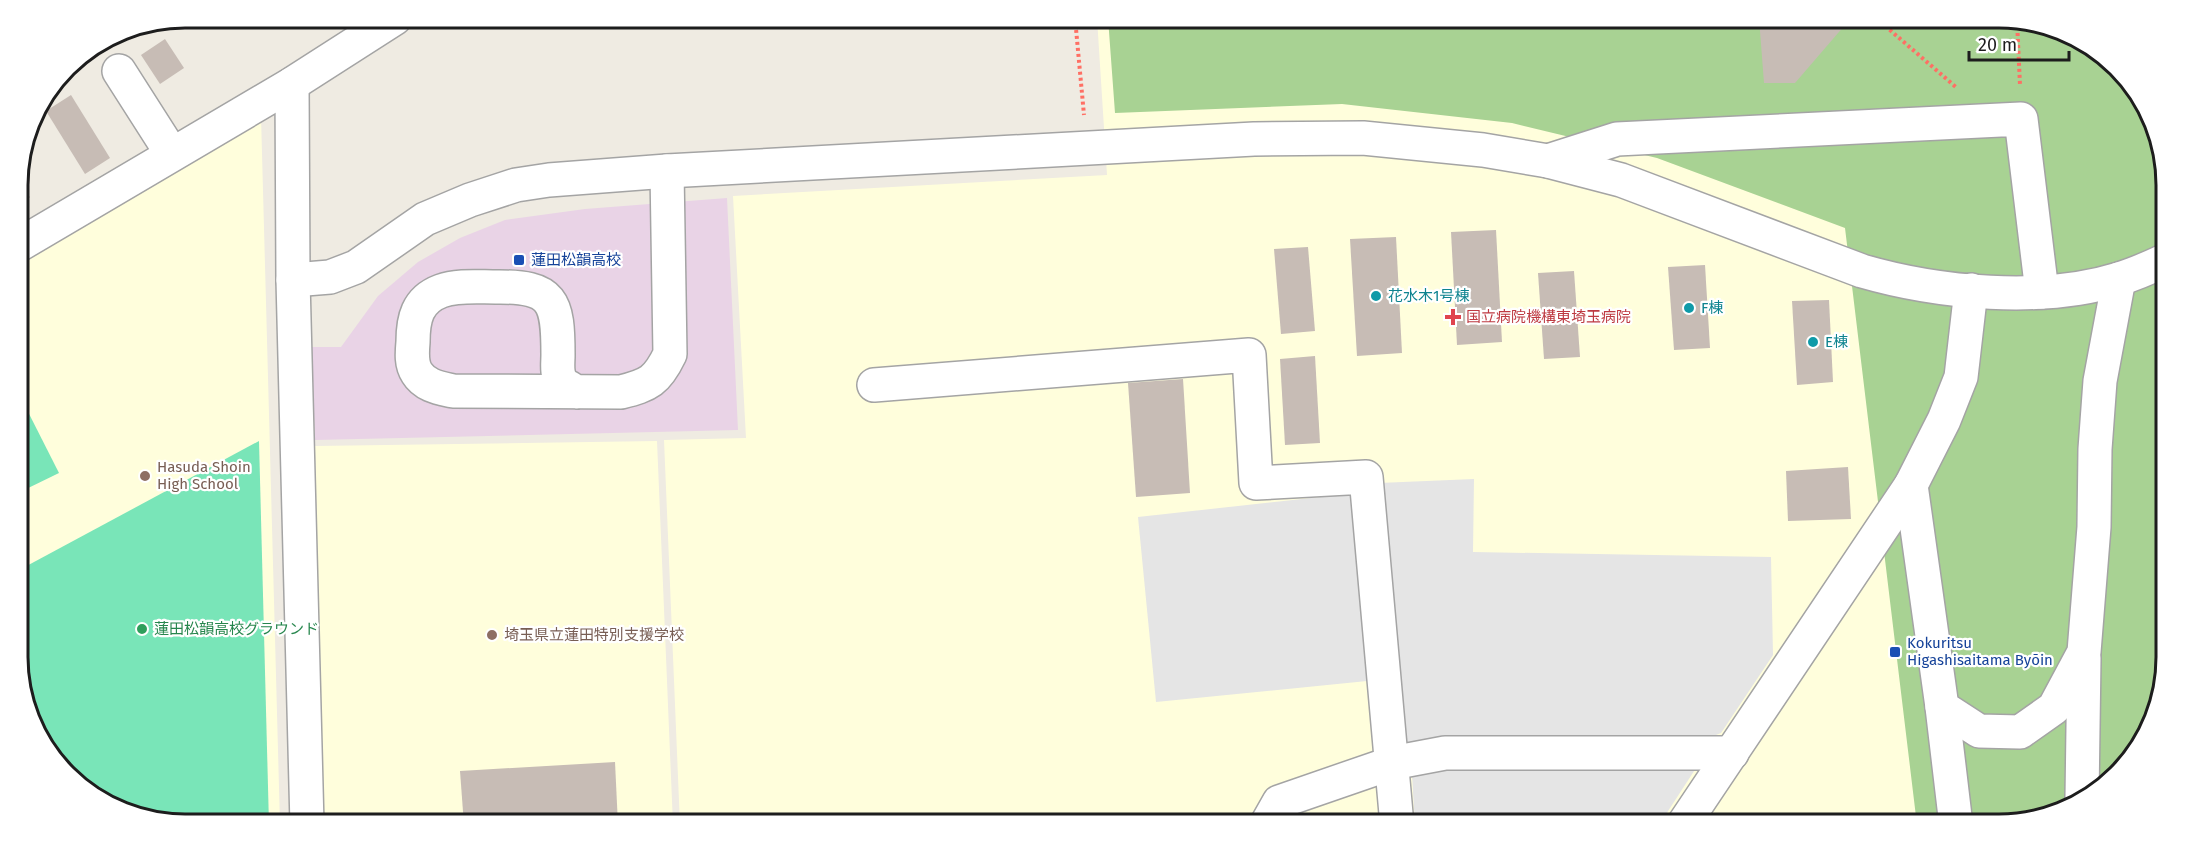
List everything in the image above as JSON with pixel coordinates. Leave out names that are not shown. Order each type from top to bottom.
[{"type":"street","points":[[29,239],[292,84],[364,29]]},
{"type":"street","points":[[119,71],[172,154]]},
{"type":"street","points":[[292,84],[293,280],[307,814]]},
{"type":"street","points":[[1548,161],[1617,139],[2007,119],[2042,292]]},
{"type":"street","points":[[293,280],[330,277],[356,267],[425,219],[470,200],[516,185],[667,171],[1254,140],[1363,138],[1482,150],[1548,161],[1621,180],[1862,271],[1900,282],[1971,290],[2042,292],[2119,279],[2156,264]]},
{"type":"street","points":[[577,392],[562,383],[558,374],[558,320],[552,306],[538,290],[522,286],[448,288],[432,294],[420,306],[413,319],[412,362],[418,375],[432,387],[453,391],[577,392],[621,392],[645,386],[661,373],[670,354],[667,171]]},
{"type":"street","points":[[2082,790],[2084,652],[2094,527],[2095,448],[2100,381],[2119,279]]},
{"type":"street","points":[[1690,814],[1911,485],[1944,420],[1961,377],[1971,290]]},
{"type":"street","points":[[874,385],[1249,355],[1256,483],[1366,477],[1396,814]]},
{"type":"street","points":[[1911,485],[1955,814]]},
{"type":"street","points":[[1942,706],[1979,731],[2020,732],[2054,708],[2084,652]]},
{"type":"street","points":[[1272,814],[1279,802],[1392,764],[1445,753],[1732,753]]},
{"type":"path","points":[[1889,28],[2007,119]]},
{"type":"path","points":[[1076,29],[1088,149]]},
{"type":"path","points":[[2007,119],[2016,30]]},
{"type":"shaded area","name":"国立病院機構東埼玉病院","points":[[1098,28],[1999,28],[2030,32],[2069,45],[2087,55],[2103,68],[2124,90],[2145,126],[2155,165],[2156,657],[2155,678],[2148,708],[2135,736],[2110,768],[2078,793],[2050,806],[2010,814],[680,814],[664,440],[746,438],[733,196],[1107,175]]},
{"type":"shaded area","name":"Hasuda Shoin High School","points":[[261,116],[280,814],[165,813],[135,806],[98,788],[82,775],[55,745],[45,727],[32,688],[28,657],[29,256]]},
{"type":"shaded area","points":[[727,198],[738,430],[315,440],[311,347],[341,347],[378,296],[418,262],[460,238],[505,220],[585,209]]},
{"type":"shaded area","name":"埼玉県立蓮田特別支援学校","points":[[657,441],[673,814],[324,814],[315,446]]},
{"type":"shaded area","points":[[1474,479],[1473,552],[1771,557],[1773,655],[1721,733],[1701,741],[1409,751],[1396,742],[1379,483]]},
{"type":"shaded area","points":[[1356,493],[1367,681],[1156,702],[1138,517]]},
{"type":"shaded area","points":[[1445,764],[1698,765],[1666,814],[1414,814],[1412,775]]},
{"type":"green space","points":[[1109,28],[1999,28],[2050,37],[2087,55],[2117,82],[2135,107],[2145,126],[2155,165],[2156,657],[2155,678],[2148,708],[2135,736],[2124,753],[2095,782],[2059,803],[2010,814],[1916,814],[1845,228],[1657,158],[1512,123],[1342,104],[1115,113]]},
{"type":"green space","points":[[29,413],[59,473],[28,488]]},
{"type":"green space","name":"蓮田松韻高校グラウンド","points":[[259,441],[269,814],[165,813],[135,806],[98,788],[68,761],[55,745],[45,727],[32,688],[28,657],[28,565]]},
{"type":"building","points":[[1760,28],[1842,28],[1795,83],[1764,83]]},
{"type":"building","points":[[165,39],[184,68],[160,84],[141,55]]},
{"type":"building","points":[[71,95],[110,158],[85,174],[47,113]]},
{"type":"building","points":[[1496,230],[1502,342],[1457,345],[1451,232]]},
{"type":"building","name":"花水木1号棟","points":[[1396,237],[1402,353],[1357,356],[1350,239]]},
{"type":"building","points":[[1308,247],[1315,331],[1281,334],[1274,249]]},
{"type":"building","name":"F棟","points":[[1705,265],[1710,348],[1674,350],[1668,267]]},
{"type":"building","points":[[1574,271],[1580,357],[1544,359],[1538,273]]},
{"type":"building","name":"E棟","points":[[1829,300],[1833,382],[1797,385],[1792,301]]},
{"type":"building","points":[[1315,356],[1320,443],[1285,445],[1280,359]]},
{"type":"building","points":[[1183,379],[1190,493],[1136,497],[1128,383]]},
{"type":"building","points":[[1848,467],[1851,519],[1788,521],[1786,471]]},
{"type":"building","points":[[615,762],[617,814],[463,814],[460,771]]},
{"type":"place","name":"蓮田松韻高校","points":[[519,260]]},
{"type":"place","name":"花水木1号棟","points":[[1376,296]]},
{"type":"place","name":"F棟","points":[[1689,308]]},
{"type":"place","name":"国立病院機構東埼玉病院","points":[[1453,317]]},
{"type":"place","name":"E棟","points":[[1813,342]]},
{"type":"place","name":"Hasuda Shoin High School","points":[[145,476]]},
{"type":"place","name":"蓮田松韻高校グラウンド","points":[[142,629]]},
{"type":"place","name":"埼玉県立蓮田特別支援学校","points":[[492,635]]},
{"type":"place","name":"Kokuritsu Higashisaitama Byōin","points":[[1895,652]]}]
